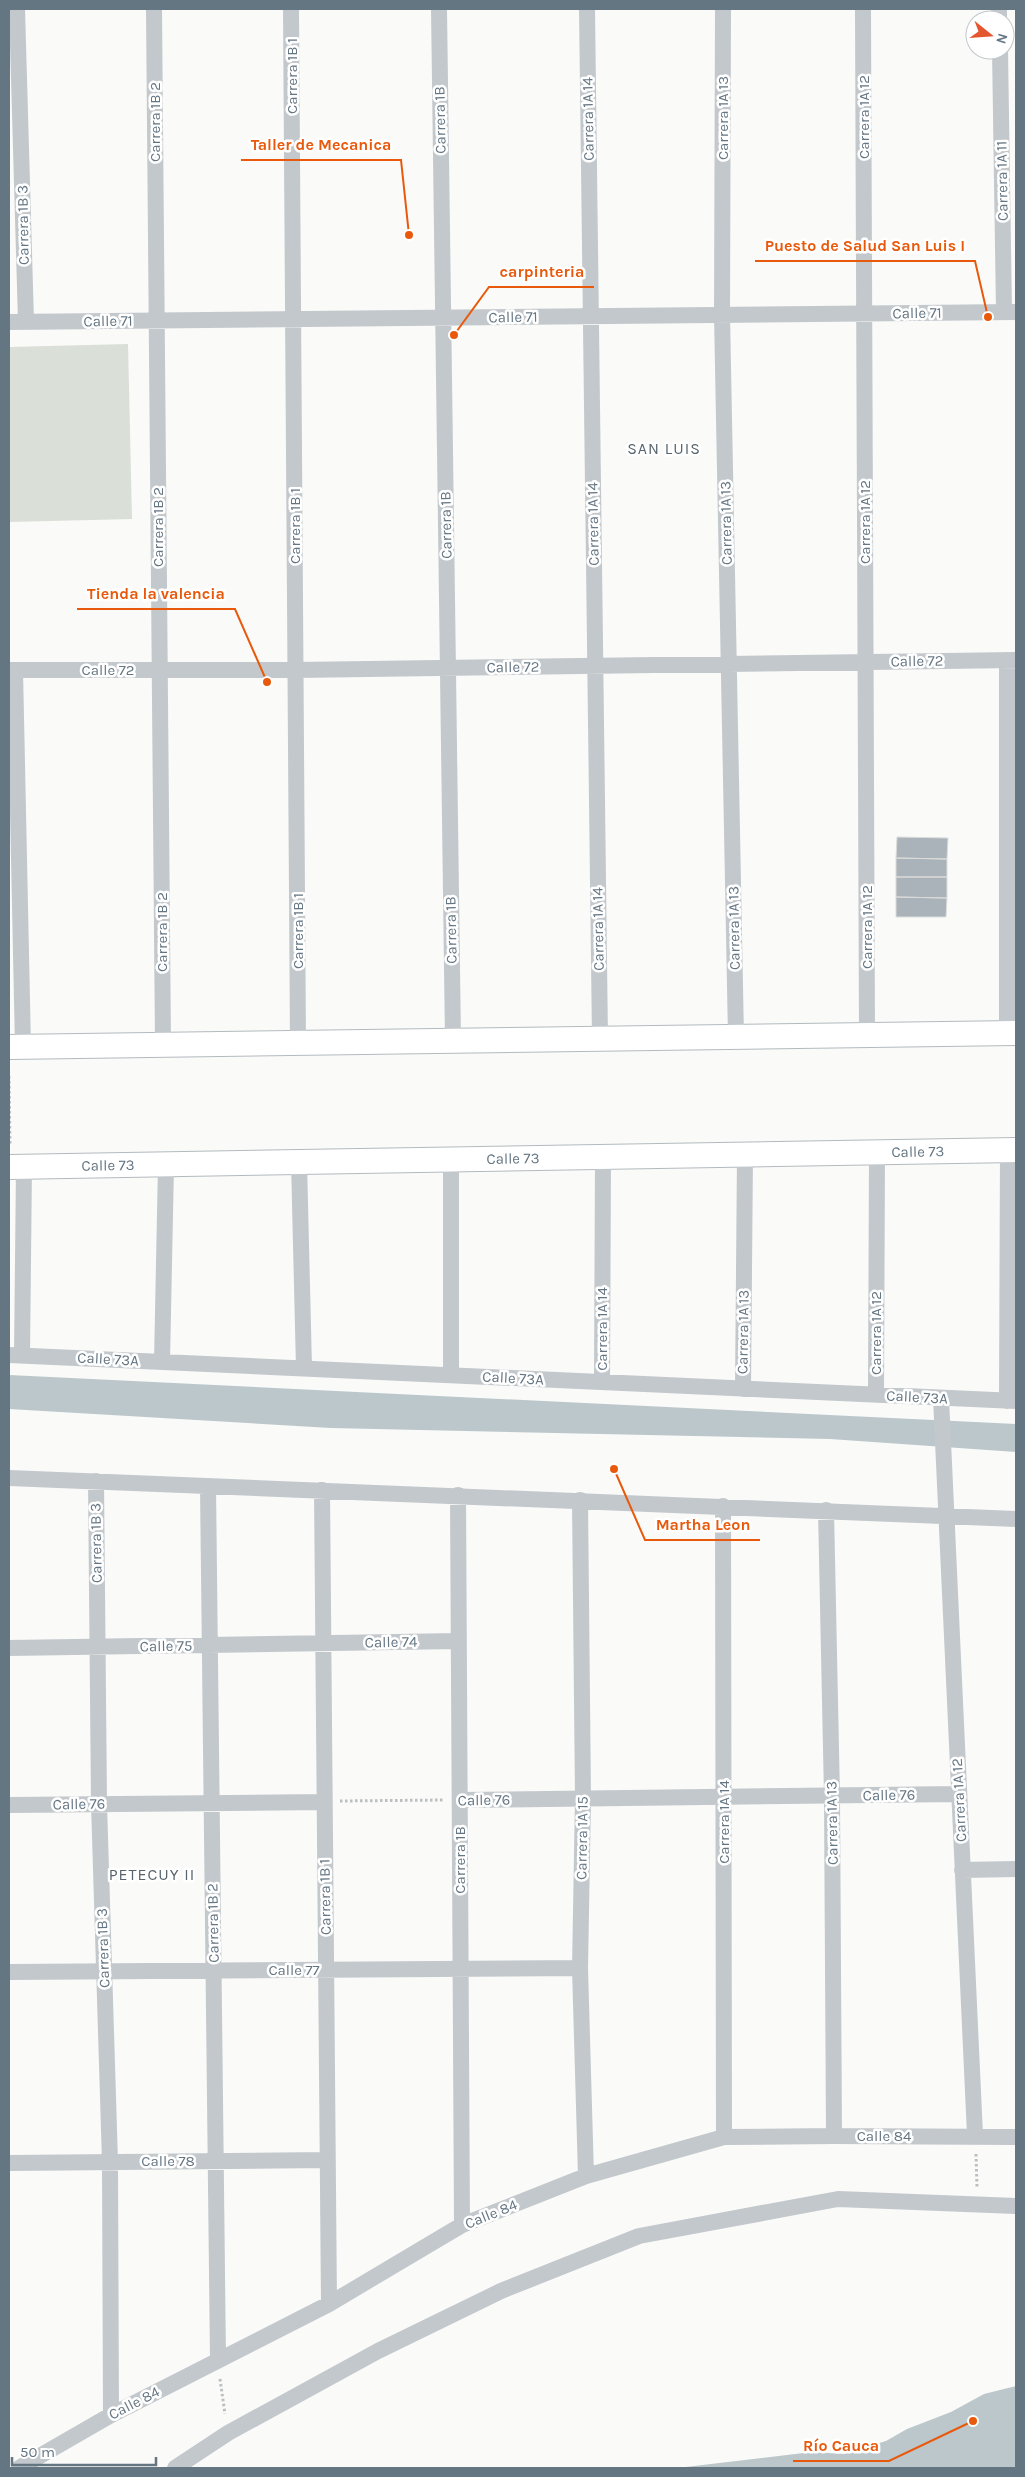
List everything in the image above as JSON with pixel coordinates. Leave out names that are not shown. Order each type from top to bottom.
[{"type":"main road","points":[[16,1047],[1011,1033]]},
{"type":"main road","name":"Calle 73","points":[[15,1167],[1012,1150]]},
{"type":"street","name":"Carrera 1B 3","points":[[18,9],[26,322]]},
{"type":"street","name":"Carrera 1B 2","points":[[154,9],[163,1045]]},
{"type":"street","name":"Carrera 1B 1","points":[[291,9],[298,1043]]},
{"type":"street","name":"Carrera 1B","points":[[438,9],[453,1041]]},
{"type":"street","name":"Carrera 1A 14","points":[[587,9],[600,1039]]},
{"type":"street","name":"Carrera 1A 13","points":[[723,9],[722,315],[736,1037]]},
{"type":"street","name":"Carrera 1A 12","points":[[863,9],[867,1035]]},
{"type":"street","name":"Carrera 1A 11","points":[[1000,60],[1010,312]]},
{"type":"street","name":"Calle 71","points":[[9,322],[1010,312]]},
{"type":"street","name":"Calle 72","points":[[12,670],[296,670],[1012,660]]},
{"type":"street","points":[[1011,1033],[1012,660]]},
{"type":"street","points":[[12,670],[16,1047]]},
{"type":"street","points":[[1012,1150],[1012,1401]]},
{"type":"street","name":"Carrera 1A 12","points":[[876,1395],[877,1152]]},
{"type":"street","name":"Carrera 1A 13","points":[[742,1388],[745,1154]]},
{"type":"street","name":"Carrera 1A 14","points":[[602,1157],[602,1382]]},
{"type":"street","points":[[451,1375],[452,1160]]},
{"type":"street","points":[[299,1162],[304,1368]]},
{"type":"street","points":[[162,1362],[166,1165]]},
{"type":"street","points":[[15,1167],[16,1355]]},
{"type":"street","name":"Calle 73A","points":[[16,1355],[742,1388],[876,1395],[941,1403],[1012,1401]]},
{"type":"street","name":"Carrera 1A 12","points":[[941,1403],[975,2136]]},
{"type":"street","points":[[9,1478],[826,1510],[946,1507],[1016,1518]]},
{"type":"street","name":"Carrera 1B 3","points":[[96,1481],[99,1804],[110,2162],[111,2415]]},
{"type":"street","name":"Carrera 1B 2","points":[[208,1486],[218,2361]]},
{"type":"street","name":"Carrera 1B 1","points":[[322,1490],[329,2304]]},
{"type":"street","name":"Carrera 1B","points":[[458,1495],[462,2225]]},
{"type":"street","name":"Carrera 1A 15","points":[[580,1500],[583,1798],[580,1968],[586,2176]]},
{"type":"street","name":"Carrera 1A 14","points":[[723,1506],[724,2137]]},
{"type":"street","name":"Carrera 1A 13","points":[[826,1510],[832,1796],[834,2136]]},
{"type":"street","name":"Calle 74","points":[[323,1644],[458,1641]]},
{"type":"street","name":"Calle 75","points":[[9,1648],[323,1644]]},
{"type":"street","name":"Calle 76","points":[[460,1800],[959,1794]]},
{"type":"street","name":"Calle 76","points":[[9,1805],[324,1802]]},
{"type":"street","points":[[962,1870],[1016,1869]]},
{"type":"street","name":"Calle 77","points":[[9,1972],[580,1968]]},
{"type":"street","name":"Calle 84","points":[[19,2468],[111,2415],[329,2304],[462,2225],[586,2176],[724,2137],[1016,2137]]},
{"type":"street","name":"Calle 78","points":[[9,2163],[327,2160]]},
{"type":"street","points":[[174,2468],[228,2433],[378,2350],[484,2300],[639,2236],[838,2199],[978,2203],[1016,2206]]},
{"type":"path","points":[[9,1076],[15,1167]]},
{"type":"path","name":"Calle 76","points":[[324,1802],[460,1800]]},
{"type":"path","points":[[975,2136],[978,2203]]},
{"type":"path","points":[[218,2361],[228,2433]]},
{"type":"shaded area","points":[[128,344],[132,519],[9,522],[9,347]]},
{"type":"shaded area","points":[[9,1375],[1016,1424],[1016,1452],[830,1439],[331,1428],[9,1409]]},
{"type":"shaded area","points":[[1016,2386],[1016,2468],[677,2468],[812,2452],[844,2454],[886,2441],[907,2429],[951,2412],[984,2394]]},
{"type":"building","points":[[897,837],[948,838],[947,859],[896,858]]},
{"type":"building","points":[[896,858],[947,859],[947,877],[896,877]]},
{"type":"building","points":[[896,877],[947,877],[947,898],[896,897]]},
{"type":"building","points":[[896,897],[947,898],[946,917],[896,917]]},
{"type":"place","name":"Taller de Mecanica","points":[[409,235]]},
{"type":"place","name":"Puesto de Salud San Luis I","points":[[988,317]]},
{"type":"place","name":"carpinteria","points":[[454,335]]},
{"type":"place","name":"Tienda la valencia","points":[[267,682]]},
{"type":"place","name":"Martha Leon","points":[[614,1469]]},
{"type":"place","name":"Río Cauca","points":[[973,2421]]},
{"type":"district","name":"SAN LUIS","points":[[664,448]]},
{"type":"district","name":"PETECUY II","points":[[152,1874]]}]
